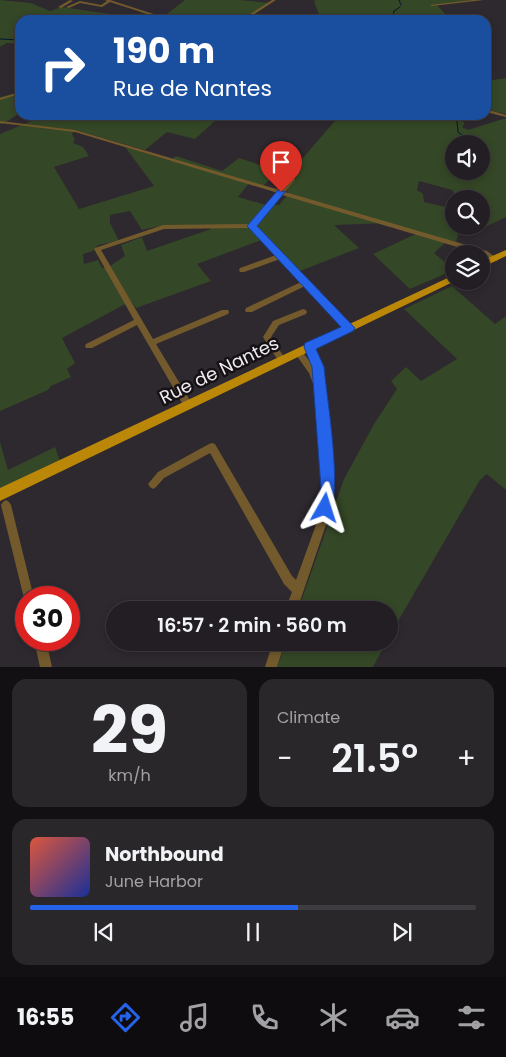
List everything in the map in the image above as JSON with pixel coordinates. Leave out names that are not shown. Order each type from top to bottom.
[{"type":"main road","points":[[490,261],[506,253]]},
{"type":"main road","name":"Rue de Nantes","points":[[3,500],[188,405],[445,282]]},
{"type":"street","points":[[60,7],[73,0]]},
{"type":"street","points":[[68,7],[80,2],[102,6],[108,0],[154,15]]},
{"type":"street","points":[[251,15],[274,0]]},
{"type":"street","points":[[432,5],[482,0]]},
{"type":"street","points":[[0,99],[15,94]]},
{"type":"street","points":[[491,112],[506,116]]},
{"type":"street","points":[[0,122],[75,132],[485,253],[495,259]]},
{"type":"street","points":[[252,226],[293,179]]},
{"type":"street","points":[[188,405],[97,249],[163,227],[252,226],[349,328]]},
{"type":"street","points":[[242,270],[281,256]]},
{"type":"street","points":[[249,310],[306,282]]},
{"type":"street","points":[[151,343],[225,312]]},
{"type":"street","points":[[282,360],[267,337],[276,323],[303,312]]},
{"type":"street","points":[[89,346],[138,321]]},
{"type":"street","points":[[294,601],[322,522],[328,494],[318,367],[309,347]]},
{"type":"street","points":[[298,352],[312,372],[318,386]]},
{"type":"street","points":[[153,484],[161,474],[212,447],[288,580],[298,590]]},
{"type":"street","points":[[3,500],[26,586]]},
{"type":"street","points":[[42,651],[46,667]]},
{"type":"street","points":[[270,667],[276,651]]},
{"type":"green space","points":[[0,0],[31,3],[50,11],[62,7],[116,15],[15,15],[15,44],[7,43],[0,47]]},
{"type":"green space","points":[[185,0],[239,0],[271,3],[253,15],[166,15]]},
{"type":"green space","points":[[474,0],[437,5],[446,15],[319,15],[314,1]]},
{"type":"green space","points":[[141,10],[157,15],[139,12]]},
{"type":"green space","points":[[506,78],[506,114],[491,110],[491,80]]},
{"type":"green space","points":[[15,93],[15,116],[3,124],[0,124],[0,97]]},
{"type":"green space","points":[[506,118],[506,217],[490,225],[490,190],[452,190],[419,181],[417,190],[423,194],[424,202],[445,207],[445,235],[458,235],[456,242],[448,240],[434,253],[445,262],[445,274],[410,289],[373,254],[420,232],[389,223],[334,225],[359,248],[300,271],[267,238],[197,264],[211,281],[136,308],[131,301],[62,338],[75,363],[67,369],[71,377],[51,386],[48,390],[0,411],[0,134],[34,120],[211,120],[215,121],[195,139],[167,132],[145,150],[75,130],[72,134],[75,139],[73,143],[83,147],[89,156],[54,167],[79,209],[154,186],[125,147],[170,161],[176,156],[222,171],[239,158],[279,171],[263,186],[250,182],[238,197],[266,205],[279,205],[289,193],[286,191],[296,178],[289,174],[336,120],[459,120],[465,123],[462,127],[468,130]],"holes":[[[130,211],[142,230],[164,225],[210,226],[211,229],[147,251],[142,237],[121,245],[125,256],[110,266],[102,268],[98,260],[84,264],[83,254],[93,251],[98,245],[119,241],[110,223],[110,215]]]},
{"type":"green space","points":[[445,289],[457,290],[495,324],[506,316],[506,490],[487,474],[480,480],[398,621],[398,601],[301,601],[344,479],[374,424],[397,389],[391,381],[406,367],[421,381],[457,359],[404,309]]},
{"type":"green space","points":[[0,442],[8,470],[55,447],[60,461],[0,489]]},
{"type":"green space","points":[[283,651],[382,651],[373,667],[277,667]]},
{"type":"waterway","points":[[399,0],[401,5]]},
{"type":"waterway","points":[[393,15],[394,11],[400,7]]},
{"type":"waterway","points":[[0,39],[15,40]]},
{"type":"waterway","points":[[458,120],[458,132],[462,135]]},
{"type":"route","points":[[281,192],[252,226],[349,328],[309,347],[318,367],[318,386],[328,488],[325,508]]}]
